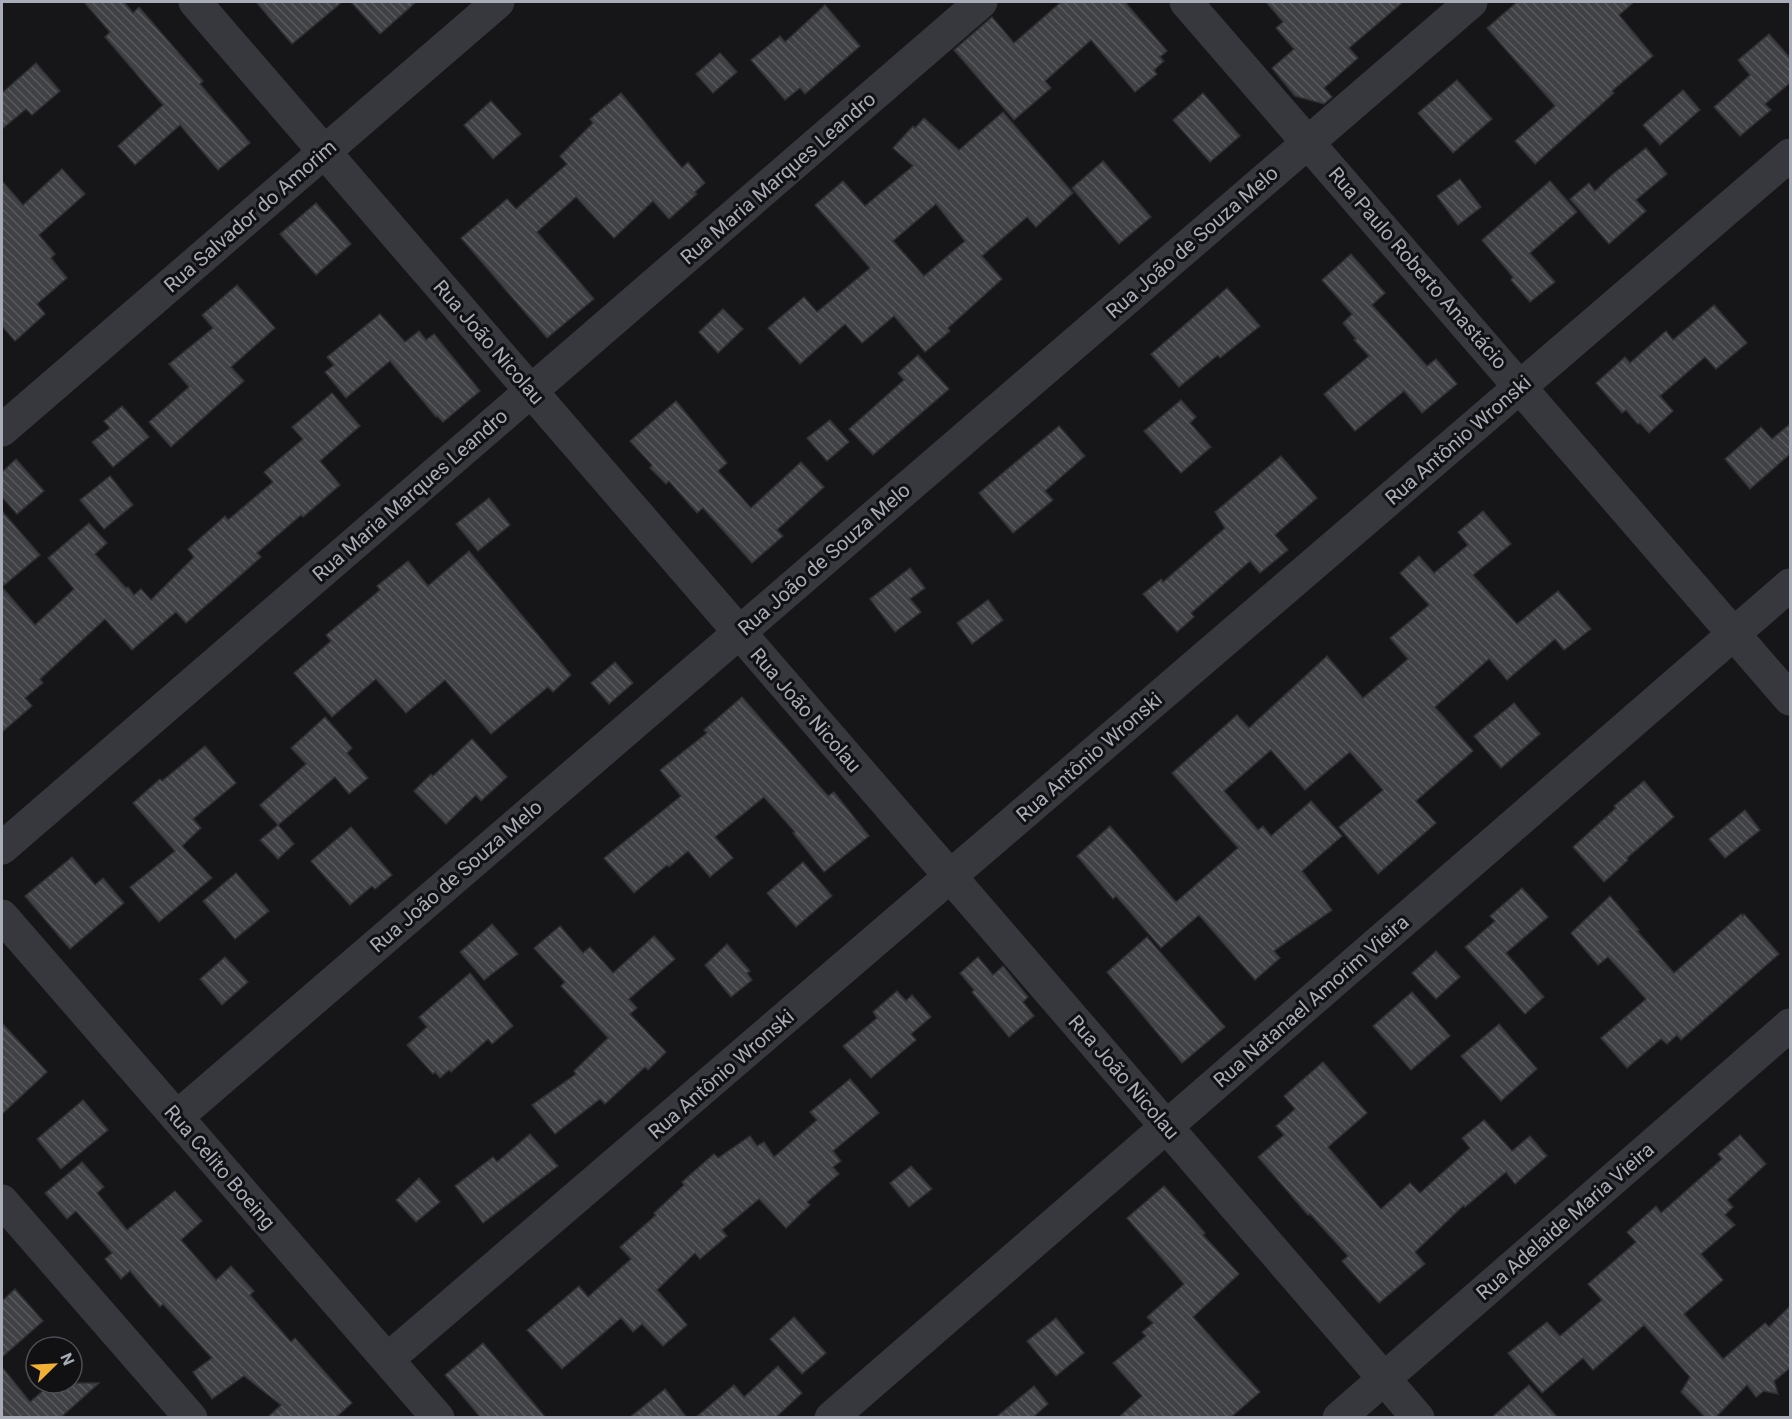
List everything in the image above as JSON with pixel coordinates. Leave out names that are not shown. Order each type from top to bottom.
[{"type":"street","name":"Rua João Nicolau","points":[[195,2],[1418,1418]]},
{"type":"street","name":"Rua Salvador do Amorim","points":[[2,430],[498,2]]},
{"type":"street","name":"Rua Maria Marques Leandro","points":[[2,848],[981,2]]},
{"type":"street","name":"Rua Paulo Roberto Anastácio","points":[[1186,2],[1791,699]]},
{"type":"street","name":"Rua João de Souza Melo","points":[[177,1117],[1471,2]]},
{"type":"street","name":"Rua Antônio Wronski","points":[[388,1359],[1791,154]]},
{"type":"street","name":"Rua Natanael Amorim Vieira","points":[[831,1418],[1791,585]]},
{"type":"street","name":"Rua Celito Boeing","points":[[2,916],[438,1418]]},
{"type":"street","name":"Rua Adelaide Maria Vieira","points":[[1339,1418],[1791,1025]]},
{"type":"street","points":[[2,1201],[191,1418]]},
{"type":"building","points":[[84,2],[124,2],[133,13],[139,7],[203,81],[200,84],[250,143],[218,170],[180,125],[135,165],[118,146],[163,105],[105,37],[110,32]]},
{"type":"building","points":[[256,2],[342,2],[292,44]]},
{"type":"building","points":[[351,2],[416,2],[380,34]]},
{"type":"building","points":[[1061,2],[1125,2],[1167,51],[1160,57],[1164,61],[1154,70],[1157,74],[1135,92],[1091,40],[1045,81],[1051,88],[1014,120],[954,50],[992,17],[1014,43]]},
{"type":"building","points":[[1266,2],[1403,2],[1349,48],[1358,58],[1324,88],[1332,97],[1324,104],[1295,96],[1272,68],[1294,49],[1276,28],[1283,22]]},
{"type":"building","points":[[1517,2],[1634,2],[1619,15],[1653,56],[1612,91],[1614,93],[1535,164],[1515,141],[1555,106],[1487,28]]},
{"type":"building","points":[[825,5],[860,46],[805,94],[800,88],[785,100],[751,60],[780,36],[785,42]]},
{"type":"building","points":[[1769,34],[1791,59],[1791,82],[1765,104],[1771,110],[1740,136],[1714,107],[1750,75],[1738,60]]},
{"type":"building","points":[[720,53],[737,72],[713,93],[696,74]]},
{"type":"building","points":[[36,63],[60,91],[32,115],[26,109],[2,129],[2,93]]},
{"type":"building","points":[[1457,80],[1492,119],[1453,153],[1418,113]]},
{"type":"building","points":[[1683,90],[1700,110],[1660,145],[1643,125]]},
{"type":"building","points":[[621,93],[682,168],[688,162],[705,183],[695,192],[697,194],[669,219],[653,201],[614,238],[576,197],[537,232],[594,299],[547,338],[461,238],[507,199],[516,209],[567,164],[560,156],[593,123],[590,119]]},
{"type":"building","points":[[1203,93],[1240,136],[1210,162],[1173,120]]},
{"type":"building","points":[[491,101],[521,134],[493,159],[464,125]]},
{"type":"building","points":[[1003,112],[1073,193],[1036,227],[1027,217],[982,256],[1002,279],[948,328],[950,331],[925,352],[894,316],[862,343],[845,324],[800,364],[768,328],[804,297],[817,312],[870,268],[815,205],[843,181],[865,206],[913,166],[893,148],[913,126],[915,128],[924,118],[959,150]],"holes":[[[936,204],[965,241],[924,276],[893,241]]]},
{"type":"building","points":[[1646,148],[1667,174],[1636,200],[1646,211],[1609,244],[1570,199],[1589,183],[1595,191]]},
{"type":"building","points":[[1103,161],[1151,217],[1119,244],[1072,188]]},
{"type":"building","points":[[62,169],[85,194],[39,235],[55,254],[51,258],[67,278],[37,304],[45,314],[15,341],[2,326],[2,181],[23,205]]},
{"type":"building","points":[[1460,179],[1481,207],[1458,225],[1437,196]]},
{"type":"building","points":[[1550,181],[1577,212],[1530,253],[1555,282],[1530,302],[1511,280],[1513,277],[1482,240]]},
{"type":"building","points":[[316,203],[351,244],[316,275],[280,234]]},
{"type":"building","points":[[1351,254],[1385,293],[1372,305],[1427,366],[1436,359],[1457,384],[1422,413],[1404,391],[1355,431],[1324,394],[1369,356],[1354,340],[1356,339],[1343,323],[1352,314],[1322,280]]},
{"type":"building","points":[[237,285],[275,328],[231,367],[244,381],[171,447],[149,422],[189,387],[169,364],[213,328],[202,315]]},
{"type":"building","points":[[1227,288],[1260,326],[1220,358],[1218,355],[1179,387],[1151,354]]},
{"type":"building","points":[[1714,305],[1747,343],[1716,369],[1705,357],[1660,396],[1673,411],[1649,433],[1626,410],[1622,413],[1596,383],[1625,357],[1630,363],[1666,331],[1673,340]]},
{"type":"building","points":[[723,309],[743,329],[718,353],[699,332]]},
{"type":"building","points":[[380,314],[405,342],[419,331],[426,340],[434,334],[480,391],[443,422],[436,417],[390,361],[346,398],[325,372],[334,365],[327,357]]},
{"type":"building","points":[[918,355],[949,389],[873,455],[849,429],[904,380],[898,373]]},
{"type":"building","points":[[332,393],[360,426],[320,461],[340,485],[257,553],[261,557],[186,623],[176,612],[132,650],[105,619],[40,679],[43,683],[25,698],[32,706],[2,732],[2,587],[35,625],[74,589],[48,558],[89,523],[107,543],[95,554],[134,595],[141,589],[151,600],[194,557],[188,549],[225,516],[228,520],[273,482],[264,472],[303,439],[292,427]]},
{"type":"building","points":[[1181,400],[1196,417],[1190,423],[1211,447],[1181,473],[1144,431]]},
{"type":"building","points":[[676,401],[727,463],[718,471],[751,508],[801,462],[824,487],[777,530],[783,536],[752,563],[703,508],[697,513],[669,481],[666,484],[650,468],[652,465],[630,441]]},
{"type":"building","points":[[122,406],[149,437],[113,467],[92,442],[110,428],[104,421]]},
{"type":"building","points":[[830,420],[849,442],[827,461],[807,438]]},
{"type":"building","points":[[1791,423],[1791,453],[1750,489],[1725,459],[1761,427],[1772,439]]},
{"type":"building","points":[[1059,426],[1085,456],[1045,491],[1053,500],[1013,533],[979,493]]},
{"type":"building","points":[[1281,456],[1317,498],[1275,535],[1288,550],[1260,573],[1250,561],[1191,613],[1194,617],[1177,632],[1143,594],[1161,579],[1163,582],[1225,528],[1215,512]]},
{"type":"building","points":[[16,459],[44,491],[17,514],[2,497],[2,472]]},
{"type":"building","points":[[110,476],[133,505],[104,529],[80,500]]},
{"type":"building","points":[[489,498],[510,525],[478,551],[456,524]]},
{"type":"building","points":[[2,511],[40,555],[2,587]]},
{"type":"building","points":[[1483,511],[1511,544],[1473,575],[1517,624],[1558,591],[1591,629],[1564,650],[1555,639],[1507,680],[1489,659],[1435,707],[1473,751],[1416,801],[1436,823],[1378,874],[1339,827],[1383,790],[1350,752],[1305,790],[1271,750],[1224,791],[1258,830],[1263,826],[1271,836],[1311,801],[1342,836],[1302,871],[1332,910],[1274,951],[1280,958],[1255,980],[1199,915],[1161,948],[1116,896],[1113,899],[1077,856],[1110,826],[1176,902],[1238,848],[1172,773],[1237,715],[1249,728],[1327,656],[1363,698],[1408,659],[1390,638],[1429,605],[1400,573],[1419,556],[1434,573],[1468,545],[1458,532]]},
{"type":"building","points":[[469,551],[571,675],[553,692],[548,687],[491,734],[445,680],[406,713],[376,679],[332,717],[294,673],[331,641],[326,635],[380,590],[377,586],[408,561],[428,586]]},
{"type":"building","points":[[910,568],[925,588],[910,599],[921,612],[895,632],[870,599]]},
{"type":"building","points":[[988,600],[1003,620],[972,644],[957,623]]},
{"type":"building","points":[[615,662],[633,683],[609,704],[591,683]]},
{"type":"building","points":[[742,697],[828,796],[834,792],[869,836],[824,872],[793,833],[795,832],[764,797],[715,837],[733,858],[710,877],[688,851],[669,867],[667,865],[634,893],[604,858],[681,796],[660,770],[707,733],[704,730]]},
{"type":"building","points":[[1514,703],[1540,734],[1501,768],[1474,736]]},
{"type":"building","points":[[325,717],[352,748],[347,753],[368,778],[349,794],[335,777],[278,825],[260,805],[306,764],[291,748]]},
{"type":"building","points":[[472,739],[507,777],[481,801],[476,795],[446,824],[414,791]]},
{"type":"building","points":[[205,746],[236,783],[193,819],[201,828],[182,846],[212,878],[159,922],[130,887],[175,851],[133,803],[160,779],[162,781]]},
{"type":"building","points":[[1644,781],[1674,817],[1627,858],[1628,860],[1604,882],[1573,847],[1616,808],[1614,806]]},
{"type":"building","points":[[1745,810],[1760,830],[1725,858],[1709,839]]},
{"type":"building","points":[[278,825],[294,844],[278,859],[260,840]]},
{"type":"building","points":[[351,827],[392,875],[375,889],[372,886],[350,905],[311,861]]},
{"type":"building","points":[[72,857],[95,885],[103,878],[124,903],[70,949],[25,896]]},
{"type":"building","points":[[803,862],[832,896],[796,927],[767,893]]},
{"type":"building","points":[[236,873],[269,911],[235,939],[203,901]]},
{"type":"building","points":[[1522,888],[1548,917],[1506,953],[1544,997],[1525,1014],[1465,947],[1495,921],[1490,916]]},
{"type":"building","points":[[1610,896],[1674,973],[1741,914],[1743,916],[1744,914],[1779,954],[1681,1040],[1677,1035],[1667,1044],[1661,1039],[1627,1068],[1601,1038],[1646,999],[1608,957],[1598,965],[1571,933]]},
{"type":"building","points":[[492,924],[518,954],[484,980],[460,952]]},
{"type":"building","points":[[560,926],[583,953],[590,947],[613,973],[654,936],[675,959],[629,999],[637,1008],[630,1014],[666,1052],[648,1070],[645,1067],[605,1104],[600,1099],[555,1134],[532,1105],[576,1074],[574,1071],[608,1038],[561,986],[565,982],[534,948]]},
{"type":"building","points":[[1147,937],[1225,1027],[1182,1063],[1107,972]]},
{"type":"building","points":[[727,944],[750,971],[747,973],[752,980],[731,997],[705,965]]},
{"type":"building","points":[[1436,951],[1460,977],[1436,999],[1412,973]]},
{"type":"building","points":[[225,957],[248,982],[222,1005],[200,979]]},
{"type":"building","points":[[978,957],[993,975],[1003,966],[1028,997],[1023,1002],[1034,1016],[1009,1037],[972,992],[974,990],[960,973]]},
{"type":"building","points":[[470,973],[513,1026],[492,1044],[488,1039],[451,1072],[449,1070],[440,1078],[435,1072],[433,1074],[407,1045],[427,1027],[419,1017]]},
{"type":"building","points":[[897,991],[906,1001],[912,995],[931,1017],[911,1034],[916,1040],[871,1078],[843,1046],[877,1018],[873,1012]]},
{"type":"building","points":[[1412,992],[1450,1036],[1411,1070],[1373,1026]]},
{"type":"building","points":[[2,1023],[47,1072],[2,1114]]},
{"type":"building","points":[[1499,1024],[1537,1069],[1501,1101],[1461,1056]]},
{"type":"building","points":[[1323,1062],[1367,1113],[1328,1147],[1381,1209],[1410,1183],[1420,1193],[1470,1148],[1462,1138],[1484,1120],[1512,1151],[1530,1136],[1547,1156],[1515,1184],[1506,1172],[1465,1207],[1464,1205],[1415,1252],[1425,1264],[1379,1303],[1342,1261],[1348,1256],[1310,1214],[1308,1215],[1258,1157],[1284,1135],[1276,1126],[1295,1109],[1284,1096]]},
{"type":"building","points":[[850,1079],[879,1113],[833,1151],[841,1161],[833,1167],[839,1174],[807,1202],[810,1205],[786,1228],[759,1199],[722,1230],[727,1236],[700,1259],[695,1253],[657,1290],[687,1325],[663,1346],[642,1324],[633,1332],[621,1318],[562,1369],[527,1330],[579,1286],[588,1297],[631,1259],[620,1247],[656,1215],[654,1213],[684,1185],[682,1182],[714,1154],[718,1158],[750,1136],[757,1146],[764,1142],[774,1157],[817,1120],[810,1112]]},
{"type":"building","points":[[83,1100],[108,1130],[61,1169],[37,1139]]},
{"type":"building","points":[[530,1134],[558,1166],[483,1223],[455,1186],[493,1157],[497,1162]]},
{"type":"building","points":[[1740,1135],[1766,1164],[1727,1200],[1733,1207],[1725,1215],[1735,1225],[1701,1254],[1723,1280],[1684,1314],[1723,1359],[1765,1323],[1769,1327],[1791,1305],[1791,1367],[1774,1381],[1778,1394],[1764,1391],[1756,1397],[1747,1385],[1715,1418],[1706,1418],[1681,1392],[1690,1377],[1644,1325],[1593,1370],[1583,1358],[1542,1393],[1508,1353],[1547,1322],[1560,1336],[1602,1300],[1588,1284],[1636,1242],[1627,1232],[1656,1206],[1661,1213],[1722,1159],[1718,1154]]},
{"type":"building","points":[[82,1162],[104,1187],[97,1193],[127,1230],[175,1191],[202,1221],[181,1240],[216,1280],[231,1266],[254,1291],[250,1295],[291,1342],[295,1338],[352,1403],[335,1418],[267,1418],[281,1405],[244,1376],[212,1399],[193,1372],[212,1358],[163,1304],[160,1307],[130,1271],[121,1279],[105,1259],[112,1253],[76,1211],[67,1219],[45,1193]]},
{"type":"building","points":[[911,1166],[932,1189],[909,1207],[890,1183]]},
{"type":"building","points":[[419,1178],[440,1202],[416,1222],[396,1200]]},
{"type":"building","points":[[1164,1186],[1205,1233],[1203,1235],[1239,1274],[1193,1317],[1260,1392],[1230,1418],[1118,1418],[1142,1396],[1113,1363],[1146,1336],[1142,1332],[1153,1323],[1147,1317],[1184,1284],[1127,1218]]},
{"type":"building","points":[[15,1289],[43,1321],[27,1335],[24,1335],[24,1338],[2,1357],[2,1301]]},
{"type":"building","points":[[794,1317],[826,1353],[802,1374],[770,1339]]},
{"type":"building","points":[[1056,1318],[1084,1353],[1056,1376],[1027,1341]]},
{"type":"building","points":[[483,1343],[546,1418],[481,1418],[445,1375]]},
{"type":"building","points":[[778,1366],[802,1393],[775,1418],[695,1418],[734,1385],[744,1397]]},
{"type":"building","points":[[2,1367],[30,1402],[38,1395],[84,1395],[84,1383],[99,1383],[60,1418],[2,1418]]},
{"type":"building","points":[[1529,1385],[1558,1418],[1491,1418]]},
{"type":"building","points":[[1034,1386],[1048,1404],[1032,1418],[995,1418]]},
{"type":"building","points":[[665,1389],[687,1418],[629,1418]]}]
